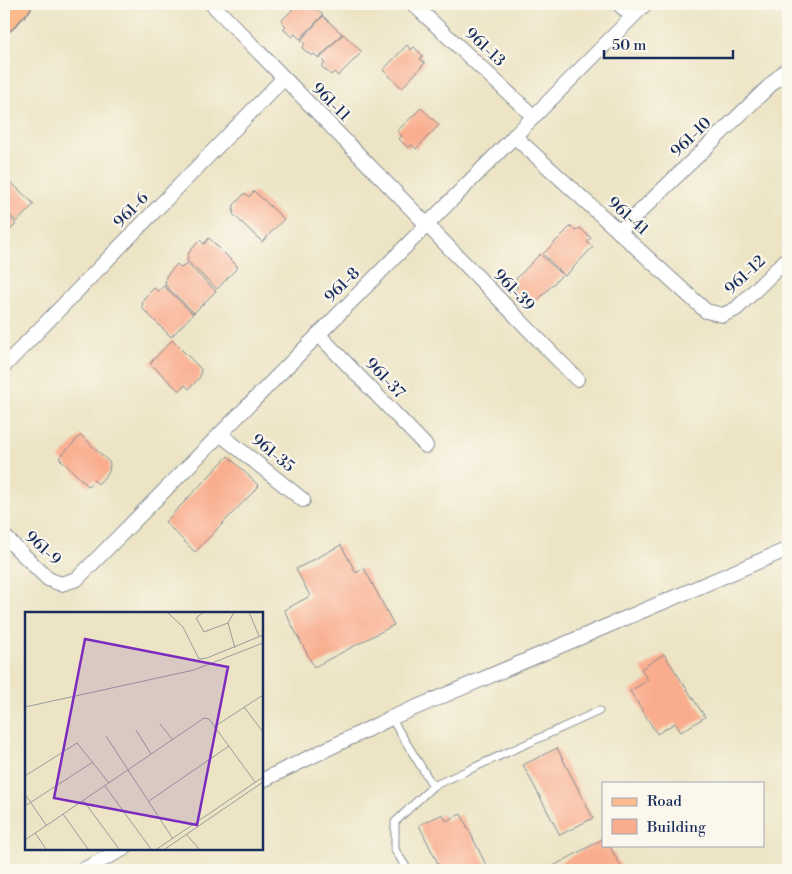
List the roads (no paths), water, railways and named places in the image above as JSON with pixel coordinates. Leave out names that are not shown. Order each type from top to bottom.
[{"type":"main road","points":[[4,21],[20,4]]},
{"type":"street","name":"961-11","points":[[212,4],[426,224]]},
{"type":"street","name":"961-13","points":[[413,4],[533,116]]},
{"type":"street","points":[[619,4],[632,16]]},
{"type":"street","name":"961-8","points":[[61,584],[77,579],[645,4]]},
{"type":"street","name":"961-10","points":[[619,232],[788,68]]},
{"type":"street","name":"961-6","points":[[4,366],[283,78]]},
{"type":"street","name":"961-41","points":[[514,136],[706,311],[723,314]]},
{"type":"street","name":"961-39","points":[[426,224],[577,379]]},
{"type":"street","name":"961-12","points":[[723,314],[736,309],[788,258]]},
{"type":"street","name":"961-37","points":[[318,334],[426,446]]},
{"type":"street","name":"961-35","points":[[220,434],[303,500]]},
{"type":"street","name":"961-9","points":[[6,544],[48,579],[61,584]]},
{"type":"street","points":[[262,781],[391,718],[788,549]]},
{"type":"street","points":[[83,870],[123,849]]},
{"type":"lane","points":[[408,870],[396,850],[395,822],[433,786],[599,711]]},
{"type":"lane","points":[[391,718],[433,786]]}]
